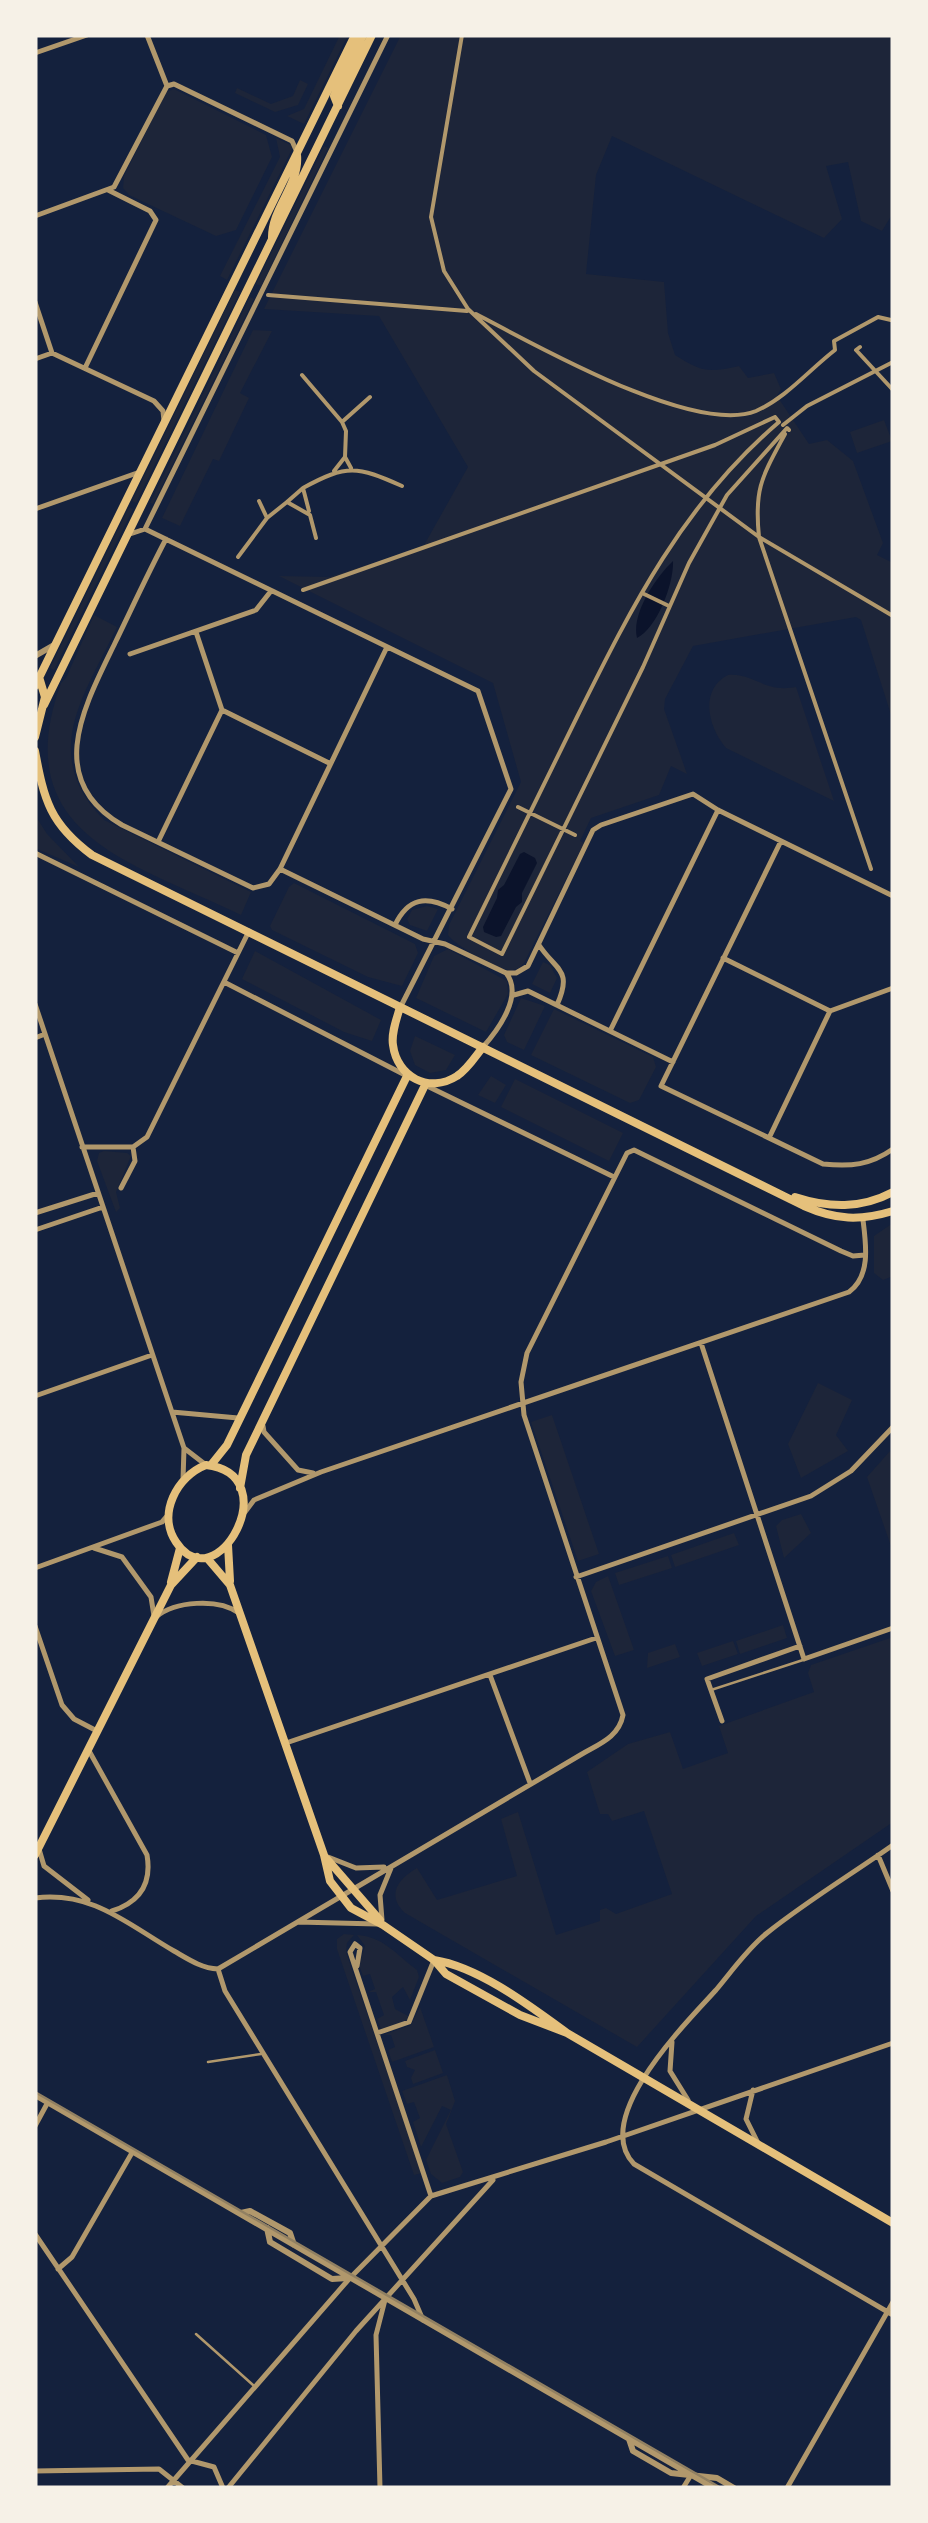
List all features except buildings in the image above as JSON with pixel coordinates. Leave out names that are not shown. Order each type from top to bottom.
[{"type":"main road","points":[[35,736],[44,689],[36,679],[355,35]]},
{"type":"main road","points":[[350,112],[338,106],[334,96],[363,35]]},
{"type":"main road","points":[[40,712],[372,35]]},
{"type":"main road","points":[[270,244],[272,222],[298,168],[297,152]]},
{"type":"main road","points":[[35,751],[51,813],[66,833],[92,855],[831,1217],[864,1220],[893,1211]]},
{"type":"main road","points":[[400,1006],[392,1041],[407,1076],[425,1085],[452,1080],[482,1047]]},
{"type":"main road","points":[[407,1076],[227,1446],[208,1465],[183,1480],[168,1516],[169,1528],[180,1548],[197,1557],[221,1553],[243,1514],[240,1488],[244,1460],[425,1085]]},
{"type":"main road","points":[[782,1193],[826,1204],[862,1204],[893,1192]]},
{"type":"main road","points":[[862,1204],[864,1220]]},
{"type":"main road","points":[[208,1465],[228,1474],[240,1488]]},
{"type":"main road","points":[[228,1544],[230,1585],[330,1881],[340,1896],[352,1908],[383,1924],[434,1960],[446,1974],[520,2014],[566,2033],[893,2223]]},
{"type":"main road","points":[[35,1869],[37,1852],[171,1584],[180,1548]]},
{"type":"main road","points":[[171,1584],[197,1557]]},
{"type":"main road","points":[[207,1558],[230,1585]]},
{"type":"main road","points":[[324,1855],[383,1924]]},
{"type":"street","points":[[35,53],[86,35]]},
{"type":"street","points":[[148,35],[167,86]]},
{"type":"street","points":[[145,529],[388,35]]},
{"type":"street","points":[[462,35],[431,217],[444,271],[470,311],[534,372],[758,537],[893,616]]},
{"type":"street","points":[[35,216],[108,190],[117,182],[167,86],[174,84],[292,141],[297,152]]},
{"type":"street","points":[[86,368],[154,228],[155,214],[108,190]]},
{"type":"street","points":[[268,295],[470,311],[648,396],[705,414],[752,412],[786,393],[836,350],[834,340],[878,317],[891,320]]},
{"type":"street","points":[[35,302],[52,353]]},
{"type":"street","points":[[860,347],[856,350],[893,390]]},
{"type":"street","points":[[35,359],[52,353],[86,368],[156,404],[163,411],[163,424]]},
{"type":"street","points":[[783,427],[727,495],[669,606],[636,682],[502,954],[468,937],[663,554],[702,495],[807,406],[893,362]]},
{"type":"street","points":[[302,375],[342,422],[347,442],[345,457],[334,471]]},
{"type":"street","points":[[342,422],[370,397]]},
{"type":"street","points":[[303,590],[746,434],[775,417],[783,427]]},
{"type":"street","points":[[783,427],[759,484],[758,537],[871,869]]},
{"type":"street","points":[[345,457],[351,468]]},
{"type":"street","points":[[238,558],[266,518],[303,488],[334,471],[351,468],[402,486]]},
{"type":"street","points":[[35,509],[140,472]]},
{"type":"street","points":[[303,488],[316,538]]},
{"type":"street","points":[[259,502],[266,518]]},
{"type":"street","points":[[287,502],[310,515]]},
{"type":"street","points":[[127,535],[145,529],[478,692],[511,788],[400,1006]]},
{"type":"street","points":[[166,539],[86,702],[76,754],[79,777],[91,797],[106,816],[122,825],[254,888],[269,884],[280,870],[387,647]]},
{"type":"street","points":[[130,654],[256,610],[272,590]]},
{"type":"street","points":[[645,594],[669,606]]},
{"type":"street","points":[[158,842],[222,710],[196,632]]},
{"type":"street","points":[[35,656],[58,640]]},
{"type":"street","points":[[222,710],[330,764]]},
{"type":"street","points":[[280,870],[395,925],[506,973],[516,973],[528,966],[596,827],[692,794],[893,896]]},
{"type":"street","points":[[518,807],[575,834]]},
{"type":"street","points":[[610,1031],[718,810]]},
{"type":"street","points":[[781,841],[661,1086],[823,1164],[852,1167],[879,1159],[893,1148]]},
{"type":"street","points":[[35,853],[238,953]]},
{"type":"street","points":[[395,925],[406,907],[416,901],[427,899],[452,908]]},
{"type":"street","points":[[82,1147],[133,1148],[147,1137],[249,931]]},
{"type":"street","points":[[538,942],[564,976],[557,1005]]},
{"type":"street","points":[[724,958],[830,1010]]},
{"type":"street","points":[[482,1047],[494,1035],[514,994],[512,980],[506,973]]},
{"type":"street","points":[[224,982],[407,1076]]},
{"type":"street","points":[[769,1138],[830,1010],[893,988]]},
{"type":"street","points":[[514,994],[528,991],[673,1062]]},
{"type":"street","points":[[35,1004],[184,1448],[183,1480]]},
{"type":"street","points":[[35,1038],[45,1034]]},
{"type":"street","points":[[425,1085],[614,1177]]},
{"type":"street","points":[[121,1188],[135,1161],[133,1148]]},
{"type":"street","points":[[37,1852],[50,1872],[90,1902],[112,1911],[194,1962],[218,1969],[612,1736],[622,1720],[620,1707],[522,1402],[521,1382],[527,1354],[626,1153],[634,1150],[852,1256],[865,1255]]},
{"type":"street","points":[[38,1211],[98,1193]]},
{"type":"street","points":[[35,1230],[102,1208]]},
{"type":"street","points":[[38,1211],[49,1218],[46,1226]]},
{"type":"street","points":[[243,1514],[254,1500],[322,1472],[855,1289],[862,1278],[865,1255],[864,1220]]},
{"type":"street","points":[[701,1343],[804,1659],[893,1628]]},
{"type":"street","points":[[35,1396],[152,1355]]},
{"type":"street","points":[[172,1412],[240,1418]]},
{"type":"street","points":[[261,1424],[298,1470],[308,1474],[322,1472]]},
{"type":"street","points":[[576,1577],[798,1502],[859,1464],[893,1426]]},
{"type":"street","points":[[184,1448],[208,1465]]},
{"type":"street","points":[[35,1568],[162,1522],[168,1516]]},
{"type":"street","points":[[88,1549],[104,1549],[122,1557],[152,1597],[154,1619]]},
{"type":"street","points":[[154,1619],[178,1604],[226,1606],[240,1613]]},
{"type":"street","points":[[35,1626],[62,1705],[74,1719],[97,1731]]},
{"type":"street","points":[[284,1744],[596,1638]]},
{"type":"street","points":[[722,1721],[707,1678],[800,1646]]},
{"type":"street","points":[[490,1675],[530,1784]]},
{"type":"street","points":[[88,1748],[147,1855],[142,1893],[131,1904],[112,1911]]},
{"type":"street","points":[[890,2313],[634,2164],[627,2155],[623,2136],[644,2077],[672,2039],[764,1935],[893,1844]]},
{"type":"street","points":[[324,1855],[356,1868],[392,1866]]},
{"type":"street","points":[[878,1855],[893,1891]]},
{"type":"street","points":[[297,1922],[383,1924],[380,1896],[392,1866]]},
{"type":"street","points":[[35,1898],[90,1902]]},
{"type":"street","points":[[378,2034],[410,2022],[434,1960]]},
{"type":"street","points":[[356,1966],[431,2196]]},
{"type":"street","points":[[218,1969],[224,1991],[414,2299],[423,2320]]},
{"type":"street","points":[[672,2039],[670,2071],[674,2082],[698,2108]]},
{"type":"street","points":[[167,2488],[253,2385],[431,2196],[623,2136],[893,2043]]},
{"type":"street","points":[[753,2090],[746,2120],[758,2144]]},
{"type":"street","points":[[35,2095],[714,2488]]},
{"type":"street","points":[[35,2126],[48,2102]]},
{"type":"street","points":[[58,2269],[72,2257],[133,2151]]},
{"type":"street","points":[[35,2234],[188,2460],[214,2467],[226,2488],[385,2297],[495,2178]]},
{"type":"street","points":[[240,2213],[250,2211],[290,2233],[294,2246]]},
{"type":"street","points":[[266,2228],[270,2242],[333,2279],[350,2278]]},
{"type":"street","points":[[380,2488],[376,2335],[385,2297]]},
{"type":"street","points":[[787,2488],[893,2302]]},
{"type":"street","points":[[35,2471],[158,2469],[183,2488]]},
{"type":"street","points":[[683,2488],[691,2475]]},
{"type":"street","points":[[691,2475],[716,2478],[734,2488]]},
{"type":"lane","points":[[711,1690],[804,1659]]},
{"type":"lane","points":[[753,1663],[756,1675]]},
{"type":"lane","points":[[208,2062],[262,2054]]},
{"type":"lane","points":[[196,2334],[253,2385]]},
{"type":"shaded area","points":[[340,35],[348,35],[304,124],[287,116],[304,109]]},
{"type":"shaded area","points":[[401,35],[893,35],[893,213],[882,231],[861,221],[848,162],[826,166],[842,219],[824,238],[612,136],[596,175],[586,274],[664,282],[668,333],[675,355],[706,370],[739,366],[748,378],[774,373],[781,389],[777,396],[809,444],[827,440],[853,461],[883,543],[877,555],[893,563],[893,721],[861,620],[856,617],[693,646],[665,699],[664,709],[687,774],[671,766],[659,795],[591,818],[580,841],[584,843],[524,963],[513,970],[487,962],[448,935],[449,925],[521,782],[493,683],[279,576],[329,577],[423,547],[468,467],[379,316],[264,309]]},
{"type":"shaded area","points":[[300,80],[308,84],[298,105],[275,112],[235,93],[237,88],[271,104],[293,96]]},
{"type":"shaded area","points":[[174,89],[266,135],[272,157],[236,230],[216,236],[129,195],[123,188],[124,176],[166,92]]},
{"type":"shaded area","points":[[276,138],[292,149],[227,280],[220,276],[280,157]]},
{"type":"shaded area","points":[[324,146],[328,148],[261,286],[256,284]]},
{"type":"shaded area","points":[[235,290],[240,292],[136,503],[132,501]]},
{"type":"shaded area","points":[[250,297],[254,299],[153,504],[150,503]]},
{"type":"shaded area","points":[[253,330],[272,331],[240,393],[249,398],[219,461],[213,459],[180,526],[162,518]]},
{"type":"shaded area","points":[[884,420],[892,441],[857,453],[850,432]]},
{"type":"shaded area","points":[[129,507],[133,509],[54,670],[50,668]]},
{"type":"shaded area","points":[[673,561],[663,604],[651,625],[637,638],[641,607]]},
{"type":"shaded area","points":[[94,615],[117,627],[81,701],[74,725],[74,772],[85,796],[104,820],[251,892],[241,915],[122,858],[90,836],[65,809],[51,776],[48,734],[61,683]]},
{"type":"shaded area","points":[[728,675],[775,687],[796,687],[834,801],[726,748],[709,709],[713,690]]},
{"type":"shaded area","points":[[35,815],[47,834],[79,867],[35,848]]},
{"type":"shaded area","points":[[524,852],[537,863],[522,893],[522,902],[501,936],[496,937],[484,932],[483,927],[498,890]]},
{"type":"shaded area","points":[[294,883],[415,944],[418,953],[402,986],[368,977],[272,930],[270,926]]},
{"type":"shaded area","points":[[427,906],[438,909],[427,931],[410,925],[407,919],[412,910]]},
{"type":"shaded area","points":[[448,949],[507,981],[508,994],[486,1032],[416,998],[434,956]]},
{"type":"shaded area","points":[[255,951],[381,1020],[372,1041],[344,1032],[242,979]]},
{"type":"shaded area","points":[[543,962],[550,965],[557,978],[550,993],[532,984]]},
{"type":"shaded area","points":[[521,998],[545,1006],[524,1050],[507,1042],[504,1035]]},
{"type":"shaded area","points":[[554,1009],[653,1057],[656,1067],[639,1100],[630,1103],[531,1055]]},
{"type":"shaded area","points":[[415,1036],[455,1055],[446,1070],[430,1073],[415,1065],[410,1051]]},
{"type":"shaded area","points":[[491,1076],[506,1085],[495,1103],[478,1095]]},
{"type":"shaded area","points":[[515,1079],[623,1133],[609,1161],[501,1107]]},
{"type":"shaded area","points":[[104,1151],[131,1156],[116,1192],[120,1208],[116,1212],[97,1161]]},
{"type":"shaded area","points":[[893,1223],[893,1276],[883,1280],[874,1273],[874,1236]]},
{"type":"shaded area","points":[[818,1383],[852,1400],[836,1435],[848,1451],[801,1478],[788,1444]]},
{"type":"shaded area","points":[[552,1415],[599,1554],[578,1561],[531,1422]]},
{"type":"shaded area","points":[[890,1451],[893,1461],[893,1552],[867,1477]]},
{"type":"shaded area","points":[[801,1514],[811,1533],[784,1558],[776,1526]]},
{"type":"shaded area","points":[[734,1533],[739,1545],[675,1567],[671,1555]]},
{"type":"shaded area","points":[[668,1556],[672,1568],[619,1585],[615,1573]]},
{"type":"shaded area","points":[[608,1576],[634,1650],[615,1656],[591,1591],[596,1582]]},
{"type":"shaded area","points":[[783,1625],[787,1638],[740,1654],[736,1641]]},
{"type":"shaded area","points":[[893,1637],[893,1822],[756,1916],[637,2047],[399,1906],[397,1888],[417,1868],[437,1900],[517,1876],[501,1819],[518,1812],[556,1935],[600,1921],[600,1910],[606,1908],[616,1914],[672,1894],[644,1811],[612,1821],[608,1814],[600,1814],[587,1772],[628,1744],[670,1732],[683,1769],[728,1753],[719,1726],[814,1692],[808,1673],[811,1665]]},
{"type":"shaded area","points":[[733,1641],[738,1654],[702,1666],[697,1653]]},
{"type":"shaded area","points":[[675,1644],[680,1657],[647,1668],[648,1653]]},
{"type":"shaded area","points":[[344,1934],[354,1935],[346,1952],[422,2173],[414,2175],[337,1949],[337,1939]]},
{"type":"shaded area","points":[[357,1935],[382,1943],[417,1970],[419,1977],[410,2000],[403,1987],[392,1997],[395,2009],[410,2017],[407,2020],[381,2029],[377,2019],[384,2015],[376,1992],[368,1992],[375,1989],[370,1974],[363,1976],[359,1965],[365,1946]]},
{"type":"shaded area","points":[[420,2007],[434,2047],[392,2062],[388,2050],[395,2047],[391,2035],[383,2035],[411,2025]]},
{"type":"shaded area","points":[[435,2050],[443,2073],[413,2084],[415,2070],[407,2067],[405,2061]]},
{"type":"shaded area","points":[[447,2075],[455,2101],[446,2124],[463,2172],[460,2177],[442,2183],[431,2174],[426,2160],[451,2110],[442,2106],[421,2147],[413,2122],[420,2118],[414,2102],[407,2104],[402,2091]]},
{"type":"tram line","points":[[35,2092],[721,2488]]}]
